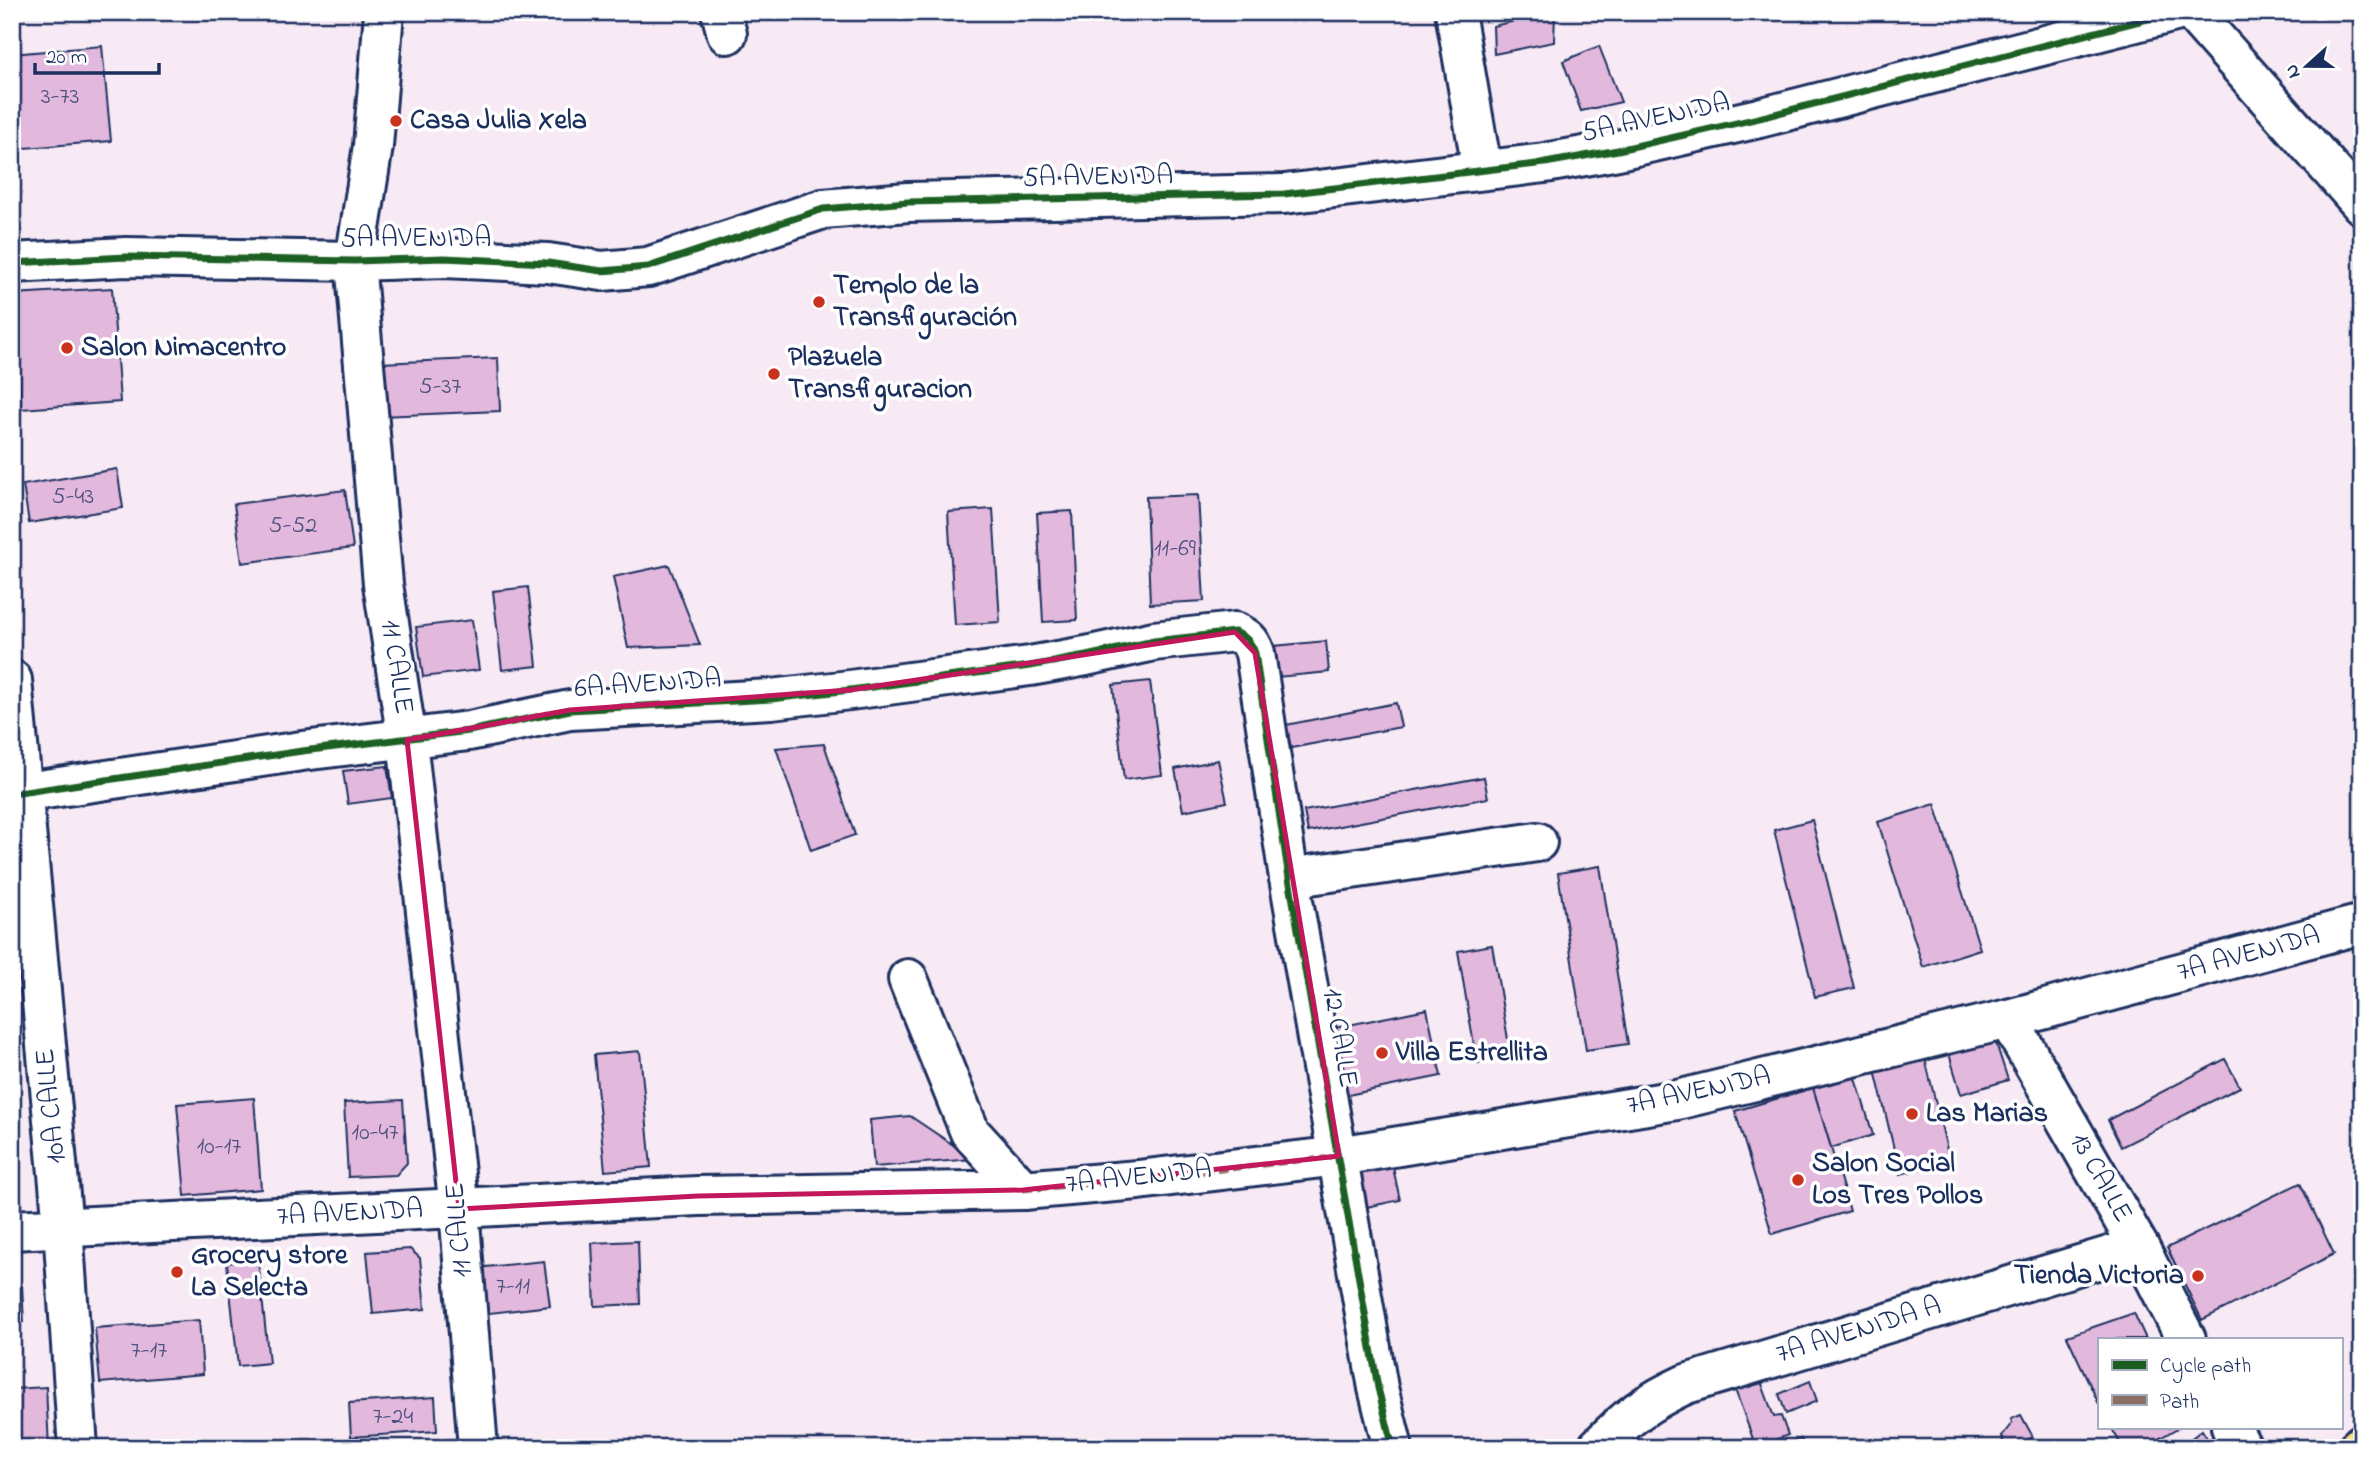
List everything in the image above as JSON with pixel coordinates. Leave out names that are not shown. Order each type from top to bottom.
[{"type":"street","name":"11 CALLE","points":[[384,12],[373,146],[355,261],[383,584],[407,740],[459,1209],[478,1448]]},
{"type":"street","points":[[1455,12],[1482,170]]},
{"type":"street","name":"5A AVENIDA","points":[[12,263],[126,257],[355,261],[499,259],[602,271],[624,271],[648,267],[823,209],[908,202],[1284,194],[1557,161],[1759,118],[2175,12]]},
{"type":"street","points":[[2192,12],[2360,200]]},
{"type":"street","name":"6A AVENIDA","points":[[17,794],[302,751],[469,731],[570,710],[771,699],[1030,666],[1154,641],[1225,631],[1245,636]]},
{"type":"street","name":"12 CALLE","points":[[1245,636],[1255,653],[1289,878],[1378,1388],[1393,1448]]},
{"type":"street","name":"10A CALLE","points":[[12,680],[17,794],[64,1227],[78,1448]]},
{"type":"street","points":[[1289,878],[1537,842]]},
{"type":"street","name":"7A AVENIDA","points":[[12,1230],[698,1196],[1023,1190],[1138,1180],[1339,1156],[1677,1100],[2008,1019],[2362,924]]},
{"type":"street","points":[[908,979],[970,1132],[1023,1190]]},
{"type":"street","name":"13 CALLE","points":[[2008,1019],[2139,1247],[2185,1338]]},
{"type":"street","name":"7A AVENIDA A","points":[[1597,1448],[1624,1420],[1658,1397],[1686,1384],[2139,1247]]},
{"type":"street","points":[[2232,1428],[2242,1448]]},
{"type":"highlighted area","points":[[1235,632],[1255,653],[1339,1156],[1023,1190],[698,1196],[459,1209],[407,740],[570,710],[850,690]]},
{"type":"building","points":[[1555,12],[1554,42],[1494,54],[1493,26]]},
{"type":"building","points":[[102,46],[111,141],[12,149],[12,54]]},
{"type":"building","points":[[1599,46],[1621,102],[1581,111],[1563,61]]},
{"type":"building","name":"Salon Nimacentro","points":[[112,288],[120,402],[21,409],[14,294]]},
{"type":"building","points":[[498,358],[500,411],[381,416],[379,363]]},
{"type":"building","points":[[117,469],[123,508],[29,523],[23,485]]},
{"type":"building","points":[[345,490],[353,548],[242,563],[234,504]]},
{"type":"building","points":[[1198,495],[1204,601],[1150,604],[1146,497]]},
{"type":"building","points":[[993,509],[1000,622],[955,625],[948,512]]},
{"type":"building","points":[[1072,511],[1077,620],[1043,622],[1037,513]]},
{"type":"building","points":[[669,565],[700,645],[628,648],[613,577]]},
{"type":"building","points":[[528,587],[537,666],[502,670],[493,591]]},
{"type":"building","points":[[472,620],[479,670],[423,677],[416,627]]},
{"type":"building","points":[[1326,641],[1329,672],[1277,677],[1274,646]]},
{"type":"building","points":[[1150,681],[1162,775],[1124,780],[1113,685]]},
{"type":"building","points":[[1396,703],[1401,727],[1291,748],[1286,725]]},
{"type":"building","points":[[824,744],[855,835],[811,850],[776,748]]},
{"type":"building","points":[[1218,760],[1227,802],[1183,811],[1175,769]]},
{"type":"building","points":[[387,766],[392,798],[348,804],[343,771]]},
{"type":"building","points":[[1484,777],[1488,798],[1308,832],[1304,811]]},
{"type":"building","points":[[1935,804],[1980,949],[1923,967],[1878,822]]},
{"type":"building","points":[[1812,820],[1854,988],[1815,997],[1774,830]]},
{"type":"building","points":[[1600,866],[1628,1044],[1586,1050],[1558,873]]},
{"type":"building","points":[[1492,945],[1511,1057],[1477,1063],[1458,951]]},
{"type":"building","name":"Villa Estrellita","points":[[1427,1009],[1441,1076],[1338,1097],[1324,1030]]},
{"type":"building","points":[[1995,1040],[2008,1080],[1961,1094],[1949,1054]]},
{"type":"building","points":[[640,1051],[651,1167],[605,1171],[594,1055]]},
{"type":"building","name":"Las Marias","points":[[1924,1054],[1950,1162],[1900,1174],[1874,1066]]},
{"type":"building","points":[[2225,1059],[2240,1087],[2121,1147],[2108,1120]]},
{"type":"building","points":[[1855,1075],[1873,1135],[1831,1148],[1813,1088]]},
{"type":"building","name":"Salon Social Los Tres Pollos","points":[[1813,1088],[1850,1211],[1772,1234],[1735,1111]]},
{"type":"building","points":[[254,1098],[261,1189],[185,1196],[177,1104]]},
{"type":"building","points":[[403,1100],[407,1163],[396,1175],[348,1177],[344,1103]]},
{"type":"building","points":[[910,1116],[974,1159],[874,1167],[870,1120]]},
{"type":"building","points":[[1392,1163],[1400,1200],[1357,1209],[1350,1172]]},
{"type":"building","points":[[2300,1183],[2334,1254],[2202,1320],[2167,1248]]},
{"type":"building","points":[[638,1241],[640,1304],[595,1306],[592,1243]]},
{"type":"building","points":[[410,1249],[420,1258],[425,1309],[373,1314],[367,1252]]},
{"type":"building","points":[[258,1259],[269,1363],[238,1366],[227,1263]]},
{"type":"building","points":[[544,1261],[550,1306],[481,1314],[476,1268]]},
{"type":"building","points":[[12,1278],[22,1286],[24,1322],[12,1323]]},
{"type":"building","points":[[2134,1313],[2146,1338],[2098,1338],[2098,1402],[2067,1336]]},
{"type":"building","points":[[199,1320],[203,1374],[100,1383],[95,1328]]},
{"type":"building","points":[[1758,1373],[1774,1417],[1781,1416],[1788,1435],[1756,1447],[1733,1384]]},
{"type":"building","points":[[1810,1381],[1817,1401],[1786,1414],[1779,1394]]},
{"type":"building","points":[[46,1387],[49,1448],[12,1448],[12,1389]]},
{"type":"building","points":[[435,1397],[437,1431],[351,1437],[349,1403]]},
{"type":"building","points":[[2021,1415],[2033,1437],[2013,1448],[2004,1448],[2002,1436],[2012,1423],[2011,1419]]},
{"type":"building","points":[[2112,1428],[2177,1428],[2143,1448],[2123,1448]]},
{"type":"building","points":[[2202,1430],[2213,1448],[2179,1448]]},
{"type":"building","points":[[1801,1439],[1807,1448],[1779,1448],[1793,1442]]},
{"type":"marked path","points":[[1023,1190],[1138,1180],[1339,1156]]},
{"type":"cycle path","points":[[12,263],[126,257],[355,261],[444,258],[548,263],[602,271],[648,267],[823,209],[908,202],[1284,194],[1545,163],[1618,150],[1759,118],[2175,12]]},
{"type":"cycle path","points":[[12,794],[302,751],[469,731],[570,710],[771,699],[850,690],[1030,666],[1154,641],[1235,632],[1248,640],[1255,653],[1289,878],[1378,1388],[1393,1448]]},
{"type":"place","name":"Casa Julia Xela","points":[[396,121]]},
{"type":"place","name":"Templo de la Transfiguración","points":[[819,302]]},
{"type":"place","name":"Salon Nimacentro","points":[[67,348]]},
{"type":"place","name":"Plazuela Transfiguracion","points":[[774,374]]},
{"type":"place","name":"Villa Estrellita","points":[[1382,1053]]},
{"type":"place","name":"Las Marias","points":[[1912,1114]]},
{"type":"place","name":"Salon Social Los Tres Pollos","points":[[1798,1180]]},
{"type":"place","name":"Grocery store La Selecta","points":[[177,1272]]},
{"type":"place","name":"Tienda Victoria","points":[[2198,1276]]}]
